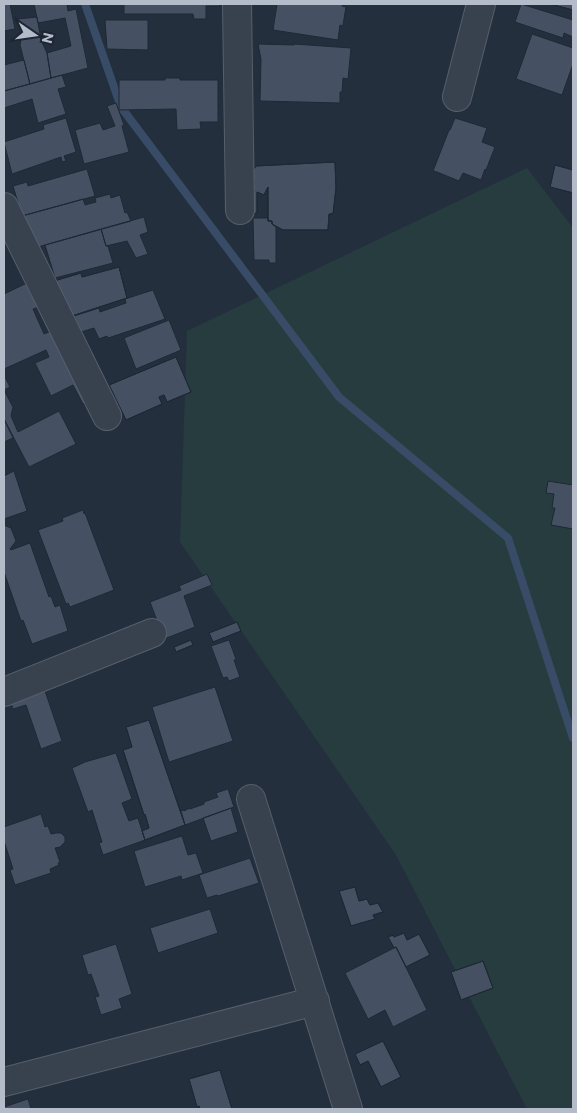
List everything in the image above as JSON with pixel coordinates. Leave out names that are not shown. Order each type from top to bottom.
[{"type":"street","points":[[237,4],[240,210]]},
{"type":"street","points":[[456,97],[481,4]]},
{"type":"street","points":[[4,207],[106,416]]},
{"type":"street","points":[[4,692],[152,633]]},
{"type":"street","points":[[252,799],[348,1109]]},
{"type":"street","points":[[4,1082],[315,1001]]},
{"type":"green space","points":[[527,168],[573,228],[573,1109],[527,1109],[396,855],[180,542],[187,331]]},
{"type":"building","points":[[4,4],[10,4],[15,29],[4,31]]},
{"type":"building","points":[[34,4],[67,4],[68,11],[76,9],[88,68],[51,78],[47,53],[71,46],[65,18],[38,23]]},
{"type":"building","points":[[124,4],[220,4],[220,6],[206,6],[206,19],[194,19],[193,14],[124,14]]},
{"type":"building","points":[[277,4],[343,4],[342,6],[346,7],[343,26],[340,25],[338,40],[273,30]]},
{"type":"building","points":[[521,4],[573,20],[573,37],[564,33],[563,38],[515,22]]},
{"type":"building","points":[[550,4],[573,4],[573,10]]},
{"type":"building","points":[[550,4],[573,4],[573,10]]},
{"type":"building","points":[[37,17],[41,40],[47,53],[51,78],[30,84],[20,45],[18,19]]},
{"type":"building","points":[[105,20],[148,20],[148,50],[107,49]]},
{"type":"building","points":[[532,34],[573,48],[573,64],[562,95],[516,79]]},
{"type":"building","points":[[258,44],[294,44],[351,48],[348,79],[343,78],[340,103],[260,101],[261,59]]},
{"type":"building","points":[[24,60],[30,84],[4,91],[4,65]]},
{"type":"building","points":[[62,75],[66,87],[58,89],[66,114],[38,123],[32,99],[4,108],[4,91]]},
{"type":"building","points":[[165,78],[218,80],[218,122],[200,122],[201,129],[177,130],[176,109],[119,110],[119,80],[165,80]]},
{"type":"building","points":[[116,103],[124,125],[122,126],[129,152],[84,164],[75,130],[100,123],[103,130],[115,126],[107,106]]},
{"type":"building","points":[[66,118],[76,152],[64,156],[66,161],[62,162],[61,157],[12,174],[4,142],[44,129],[43,125]]},
{"type":"building","points":[[455,118],[487,128],[482,142],[495,147],[481,180],[463,173],[459,181],[433,171]]},
{"type":"building","points":[[335,162],[336,188],[333,214],[329,214],[328,230],[283,230],[272,224],[272,221],[268,221],[268,187],[264,195],[257,192],[257,213],[250,214],[250,191],[255,191],[252,190],[254,183],[251,184],[251,168],[255,168],[255,166]]},
{"type":"building","points":[[335,162],[336,188],[333,214],[329,214],[328,230],[283,230],[272,224],[272,221],[268,221],[268,187],[264,195],[257,192],[257,213],[250,214],[250,191],[255,191],[252,190],[254,183],[251,184],[251,168],[255,168],[255,166]]},
{"type":"building","points":[[555,165],[573,170],[573,193],[550,187]]},
{"type":"building","points":[[555,165],[573,170],[573,193],[550,187]]},
{"type":"building","points":[[87,169],[95,196],[22,216],[13,186],[27,182],[28,186]]},
{"type":"building","points":[[110,194],[111,198],[120,195],[125,213],[127,212],[131,221],[38,247],[22,216],[83,199],[85,205],[96,202],[95,198]]},
{"type":"building","points":[[144,217],[148,232],[140,235],[148,254],[136,258],[127,241],[106,246],[101,229]]},
{"type":"building","points":[[253,218],[268,218],[268,221],[272,221],[272,224],[276,227],[276,263],[269,263],[269,260],[254,260]]},
{"type":"building","points":[[101,229],[113,263],[55,278],[45,245]]},
{"type":"building","points":[[119,267],[127,298],[72,316],[54,281],[81,273],[82,277]]},
{"type":"building","points":[[119,267],[127,298],[72,316],[54,281],[81,273],[82,277]]},
{"type":"building","points":[[29,282],[42,306],[33,309],[44,334],[54,330],[90,400],[83,404],[73,385],[51,396],[35,363],[49,357],[46,350],[4,369],[4,294]]},
{"type":"building","points":[[153,290],[165,319],[108,338],[107,336],[99,339],[94,328],[81,332],[74,316],[99,308],[100,312],[126,303],[125,299]]},
{"type":"building","points":[[169,320],[181,350],[136,369],[124,338]]},
{"type":"building","points":[[176,357],[191,392],[167,402],[164,395],[159,397],[162,404],[126,420],[109,385]]},
{"type":"building","points":[[176,357],[191,392],[167,402],[164,395],[159,397],[162,404],[126,420],[109,385]]},
{"type":"building","points":[[4,375],[10,387],[4,390]]},
{"type":"building","points":[[4,390],[13,407],[11,416],[18,432],[59,411],[76,444],[29,467],[4,419]]},
{"type":"building","points":[[4,419],[13,438],[4,442]]},
{"type":"building","points":[[14,471],[27,511],[4,519],[4,476]]},
{"type":"building","points":[[548,481],[573,485],[573,529],[551,525],[555,508],[552,508],[554,494],[546,493]]},
{"type":"building","points":[[83,510],[114,590],[70,607],[68,603],[66,604],[38,530],[63,521],[62,518]]},
{"type":"building","points":[[4,525],[11,528],[16,541],[11,550],[30,543],[49,597],[51,596],[55,607],[60,605],[68,631],[32,644],[23,620],[21,621],[4,572]]},
{"type":"building","points":[[207,574],[212,585],[184,596],[195,627],[164,639],[150,602],[181,590],[179,586]]},
{"type":"building","points":[[237,622],[241,631],[213,642],[209,633]]},
{"type":"building","points":[[237,622],[241,631],[213,642],[209,633]]},
{"type":"building","points":[[191,640],[193,645],[176,652],[174,647]]},
{"type":"building","points":[[191,640],[193,645],[176,652],[174,647]]},
{"type":"building","points":[[229,640],[240,677],[229,681],[227,677],[223,678],[211,646]]},
{"type":"building","points":[[43,685],[62,741],[41,749],[26,705],[13,709],[11,703]]},
{"type":"building","points":[[215,687],[233,741],[169,762],[152,707]]},
{"type":"building","points":[[149,720],[185,825],[145,840],[142,831],[149,828],[123,750],[132,747],[126,727]]},
{"type":"building","points":[[149,720],[185,825],[145,840],[142,831],[149,828],[123,750],[132,747],[126,727]]},
{"type":"building","points":[[116,753],[132,799],[122,803],[129,821],[138,818],[145,840],[103,855],[99,843],[102,842],[92,810],[88,812],[72,768]]},
{"type":"building","points":[[228,789],[234,807],[185,825],[181,811],[204,804],[204,802],[218,797],[216,793]]},
{"type":"building","points":[[231,808],[238,832],[211,841],[203,818]]},
{"type":"building","points":[[41,814],[45,827],[48,826],[51,834],[61,833],[65,837],[65,842],[60,847],[55,848],[60,862],[58,863],[59,865],[50,869],[51,873],[15,885],[10,870],[13,869],[4,841],[4,827]]},
{"type":"building","points":[[182,836],[188,855],[196,853],[203,873],[182,880],[181,876],[145,887],[134,851]]},
{"type":"building","points":[[250,858],[259,883],[207,898],[199,875]]},
{"type":"building","points":[[355,887],[359,901],[367,899],[370,905],[378,903],[383,912],[373,915],[375,919],[351,926],[339,891]]},
{"type":"building","points":[[355,887],[359,901],[367,899],[370,905],[378,903],[383,912],[373,915],[375,919],[351,926],[339,891]]},
{"type":"building","points":[[210,909],[218,933],[158,953],[150,928]]},
{"type":"building","points":[[404,933],[407,940],[419,934],[430,955],[406,967],[396,947],[394,948],[388,937]]},
{"type":"building","points":[[404,933],[407,940],[419,934],[430,955],[406,967],[396,947],[394,948],[388,937]]},
{"type":"building","points":[[116,944],[132,994],[119,999],[122,1008],[101,1015],[95,997],[99,996],[91,974],[88,975],[82,955]]},
{"type":"building","points":[[396,947],[427,1010],[393,1027],[385,1010],[368,1019],[345,973]]},
{"type":"building","points":[[483,961],[493,988],[461,1000],[451,972]]},
{"type":"building","points":[[483,961],[493,988],[461,1000],[451,972]]},
{"type":"building","points":[[383,1041],[401,1077],[381,1087],[368,1061],[360,1065],[355,1054]]},
{"type":"building","points":[[383,1041],[401,1077],[381,1087],[368,1061],[360,1065],[355,1054]]},
{"type":"building","points":[[220,1070],[232,1109],[200,1109],[199,1106],[197,1107],[189,1079]]},
{"type":"building","points":[[220,1070],[232,1109],[200,1109],[199,1106],[197,1107],[189,1079]]},
{"type":"building","points":[[28,1099],[31,1109],[4,1109],[4,1107]]},
{"type":"waterway","points":[[85,4],[121,107],[339,397],[508,538],[573,738]]}]
